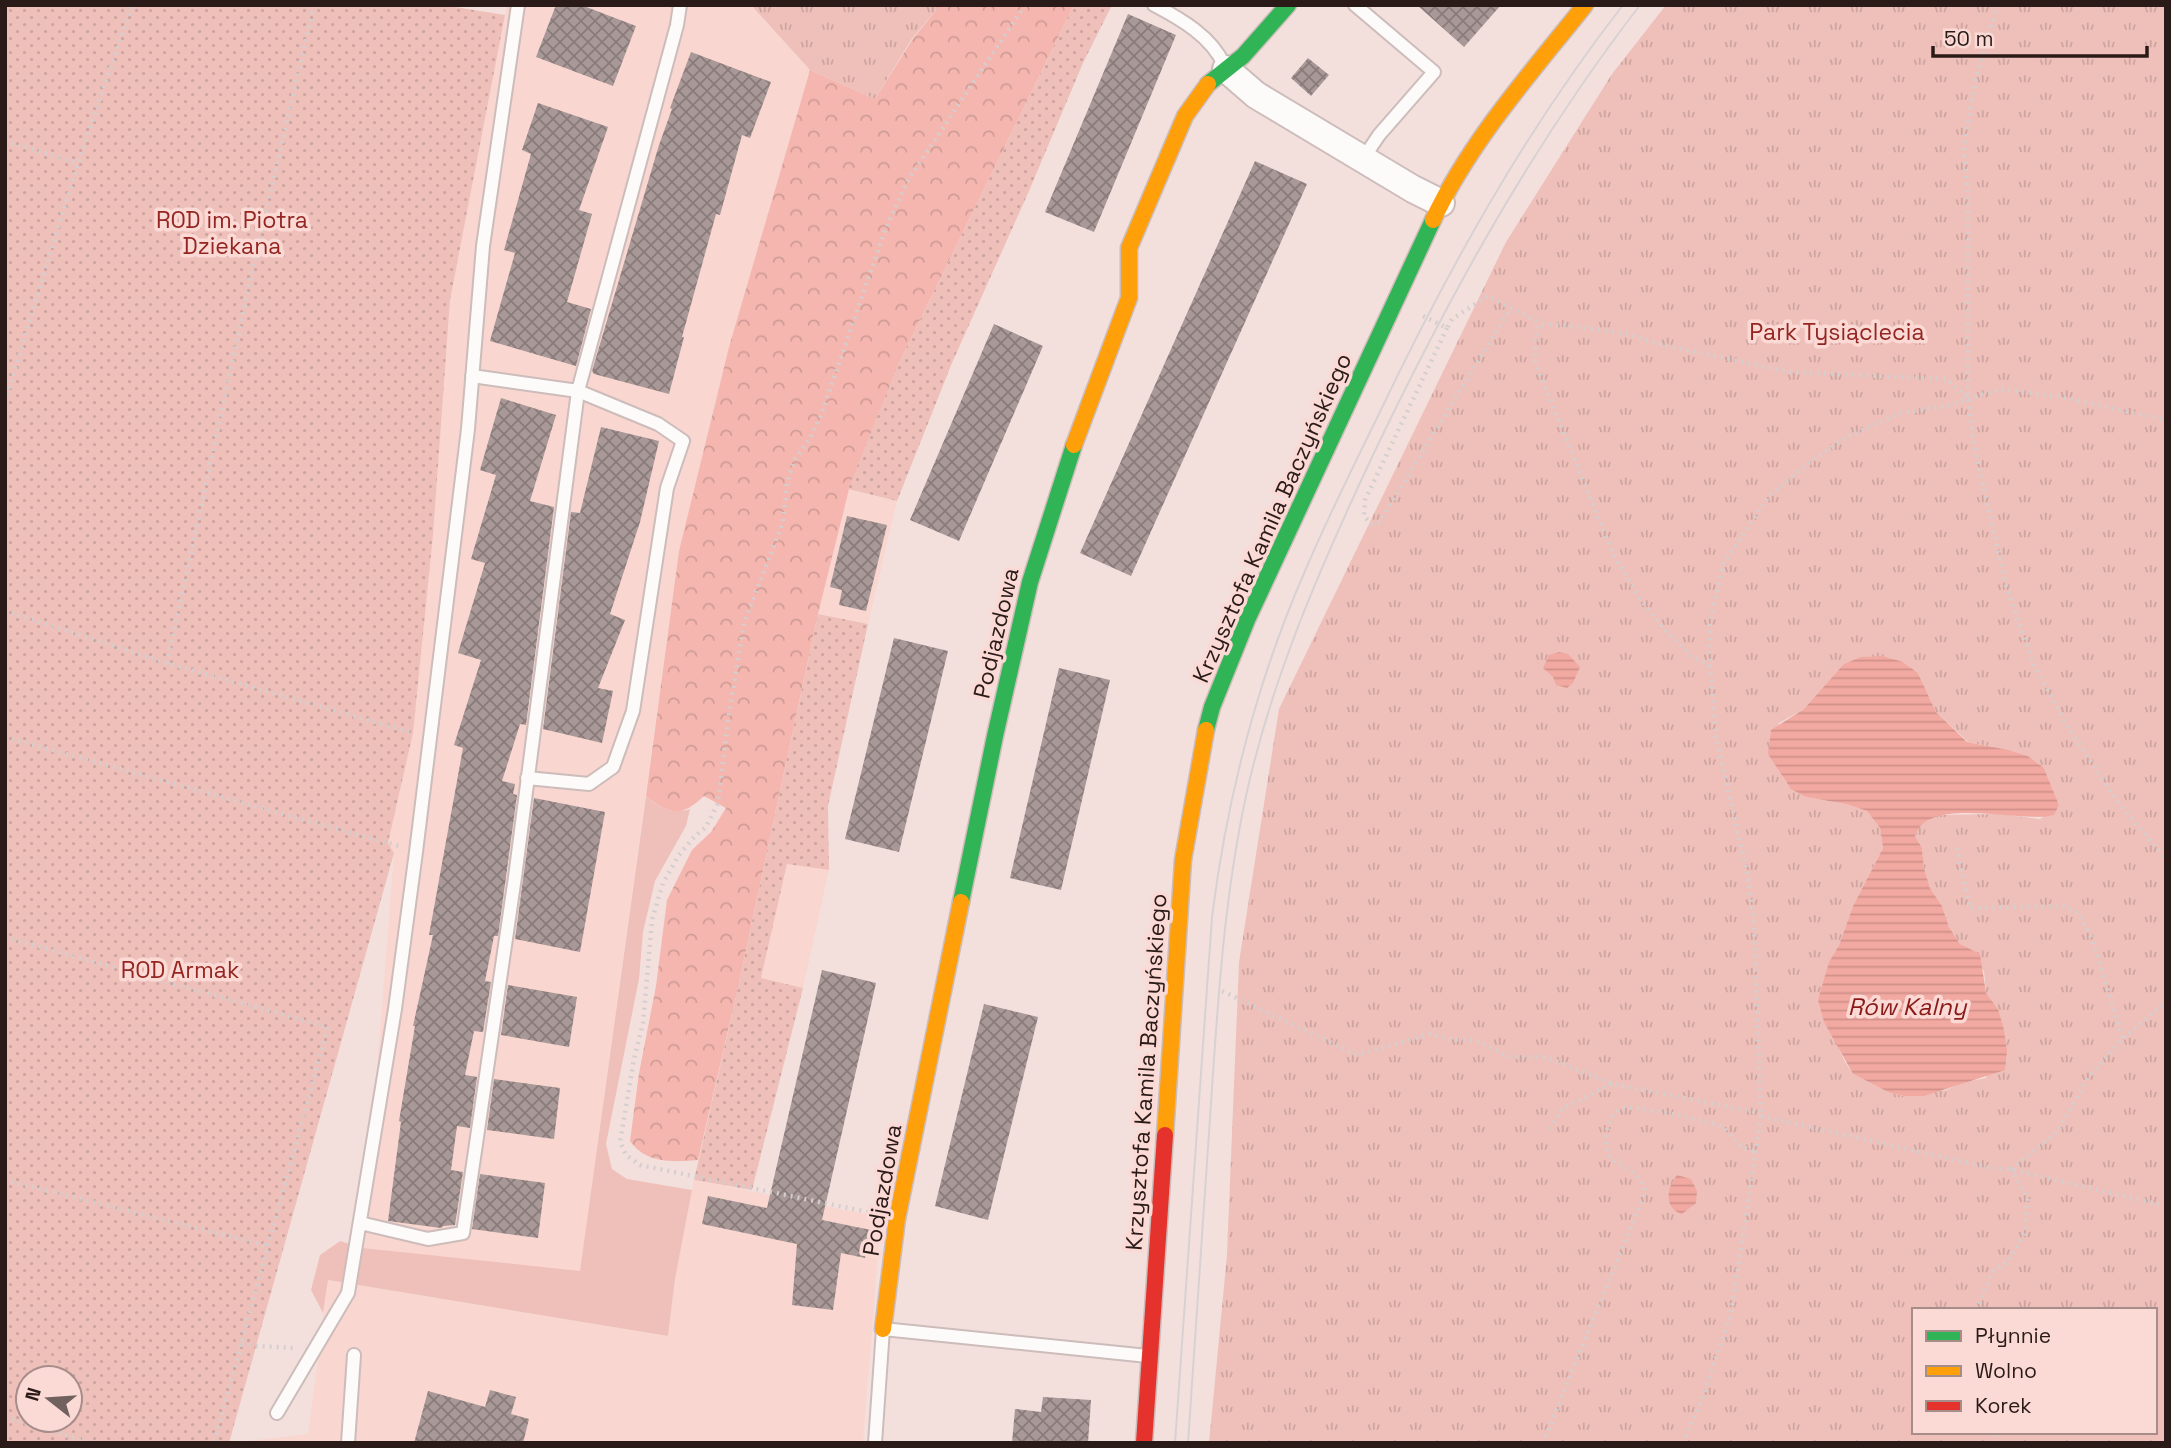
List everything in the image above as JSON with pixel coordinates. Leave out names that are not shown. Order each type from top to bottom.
[{"type":"street","name":"Podjazdowa","points":[[883,1329],[897,1219],[1030,582],[1077,437],[1129,298],[1129,248],[1185,116],[1199,95],[1250,49],[1288,5]]},
{"type":"street","name":"Krzysztofa Kamila Baczyńskiego","points":[[1144,1443],[1183,860],[1201,748],[1212,707],[1247,620],[1441,203],[1489,127],[1585,5]]},
{"type":"street","points":[[1226,69],[1256,95],[1441,203]]},
{"type":"lane","points":[[277,1413],[348,1293],[396,1009],[431,738],[472,376],[483,246],[519,5]]},
{"type":"lane","points":[[360,1223],[428,1239],[463,1233],[578,391],[677,25],[680,5]]},
{"type":"lane","points":[[1154,5],[1208,40],[1226,69]]},
{"type":"lane","points":[[1355,5],[1434,72],[1363,159]]},
{"type":"lane","points":[[472,376],[578,391],[658,424],[683,441],[667,488],[633,711],[613,766],[590,784],[527,778]]},
{"type":"lane","points":[[875,1443],[883,1329],[1150,1356]]},
{"type":"lane","points":[[348,1443],[354,1355]]},
{"type":"path","points":[[5,402],[78,163],[132,5]]},
{"type":"path","points":[[167,663],[253,267],[314,5]]},
{"type":"path","points":[[897,1219],[640,1165],[626,1155],[620,1142],[643,1023],[652,920],[663,883],[679,855],[706,827],[719,803],[728,720],[744,624],[783,522],[787,482],[794,459],[809,440],[820,418],[885,230],[908,180],[1025,5]]},
{"type":"path","points":[[1997,5],[1976,77],[1964,146],[1968,199],[1968,398],[1974,445],[2006,586],[2034,665],[2070,731],[2122,806],[2166,859]]},
{"type":"path","points":[[5,142],[78,163]]},
{"type":"path","points":[[1510,309],[1382,518],[1371,524],[1364,516],[1365,500],[1447,328],[1452,319],[1488,296],[1540,324],[1628,334],[1659,344],[1788,372],[1946,379],[1968,398]]},
{"type":"path","points":[[1419,314],[1447,328]]},
{"type":"path","points":[[1540,324],[1535,339],[1535,362],[1613,554],[1641,600],[1663,628],[1691,656],[1710,666]]},
{"type":"path","points":[[5,372],[13,374]]},
{"type":"path","points":[[1682,1443],[1701,1402],[1731,1314],[1744,1243],[1760,1114],[1754,923],[1748,877],[1716,737],[1710,666],[1710,621],[1724,563],[1769,496],[1806,465],[1846,437],[1901,413],[1948,406],[2000,389],[2023,391],[2166,420]]},
{"type":"path","points":[[5,611],[167,663],[431,738]]},
{"type":"path","points":[[5,737],[416,852]]},
{"type":"path","points":[[1956,848],[1970,908],[2060,906],[2073,909],[2082,918],[2090,934],[2123,1038]]},
{"type":"path","points":[[5,937],[328,1027],[214,1443]]},
{"type":"path","points":[[1222,991],[1357,1055],[1430,1034],[1450,1040],[1477,1041],[1510,1058],[1546,1057],[1612,1084],[1760,1114],[1991,1168],[2010,1169],[2166,1206]]},
{"type":"path","points":[[2010,1169],[2057,1132],[2088,1078],[2123,1038],[2166,1002]]},
{"type":"path","points":[[1550,1129],[1562,1109],[1612,1084]]},
{"type":"path","points":[[1542,1443],[1645,1193],[1641,1179],[1614,1161],[1606,1149],[1608,1126],[1618,1111],[1625,1107],[1712,1124],[1725,1130],[1736,1144],[1754,1151]]},
{"type":"path","points":[[1977,1308],[1992,1272],[2009,1261],[2025,1232],[2028,1197],[2010,1169]]},
{"type":"path","points":[[5,1180],[268,1246]]},
{"type":"path","points":[[242,1343],[314,1350]]},
{"type":"path","points":[[5,1417],[91,1443]]},
{"type":"shaded area","points":[[507,5],[751,5],[810,70],[729,347],[679,551],[580,1272],[363,1248],[394,853],[388,843],[413,733],[433,535],[450,300]]},
{"type":"shaded area","points":[[848,489],[897,501],[868,624],[818,614]]},
{"type":"shaded area","points":[[787,864],[829,870],[803,988],[761,979]]},
{"type":"shaded area","points":[[694,1180],[881,1217],[863,1443],[229,1443],[308,1434],[328,1280],[668,1336],[675,1279]]},
{"type":"green space","name":"ROD im. Piotra Dziekana","points":[[5,5],[443,5],[505,15],[450,300],[433,535],[413,733],[388,843],[394,853],[229,1443],[5,1443]]},
{"type":"green space","points":[[751,5],[940,5],[911,40],[875,99],[810,70]]},
{"type":"green space","points":[[940,5],[1074,5],[899,363],[849,489],[818,614],[698,1160],[652,1158],[636,1149],[630,1141],[639,1073],[656,986],[667,900],[692,850],[711,832],[726,808],[704,796],[688,808],[675,811],[662,807],[646,796],[679,551],[729,347],[810,70],[875,99],[912,40]]},
{"type":"green space","points":[[1074,5],[1112,5],[1083,63],[952,363],[897,501],[848,489],[899,363]]},
{"type":"green space","name":"Park Tysiąclecia","points":[[1666,5],[2166,5],[2166,1443],[1209,1443],[1227,1255],[1239,962],[1279,709],[1506,242],[1612,74]],"holes":[[[1903,662],[1918,673],[1936,712],[1968,742],[2028,756],[2044,768],[2059,805],[2040,819],[2000,814],[1935,815],[1917,828],[1915,836],[1922,848],[1930,888],[1960,944],[1984,971],[1986,993],[1998,1009],[1986,1078],[1965,1082],[1946,1090],[1904,1096],[1890,1093],[1853,1074],[1836,1042],[1829,962],[1839,945],[1853,906],[1883,848],[1880,828],[1867,811],[1846,804],[1806,797],[1786,782],[1778,768],[1779,723],[1804,709],[1817,696]]]},
{"type":"green space","points":[[818,614],[868,624],[828,806],[829,870],[787,864],[761,978],[803,988],[752,1190],[694,1180]]},
{"type":"green space","points":[[646,796],[666,809],[690,809],[686,826],[655,881],[643,932],[639,979],[606,1144],[612,1169],[627,1179],[692,1190],[675,1279],[668,1336],[328,1280],[323,1313],[311,1290],[320,1255],[340,1241],[363,1248],[580,1271]]},
{"type":"water","points":[[1559,652],[1568,654],[1580,667],[1573,683],[1567,688],[1556,685],[1553,677],[1543,668],[1549,655]]},
{"type":"water","name":"Rów Kalny","points":[[1882,656],[1903,662],[1918,673],[1936,712],[1967,742],[2028,756],[2044,768],[2059,805],[2054,815],[2039,817],[1977,813],[1938,816],[1923,823],[1915,836],[1922,848],[1930,888],[1942,906],[1949,927],[1960,944],[1980,954],[1986,993],[1998,1009],[2007,1051],[2005,1070],[1924,1096],[1890,1093],[1853,1074],[1824,1022],[1818,1000],[1829,962],[1839,945],[1853,906],[1883,848],[1880,828],[1867,811],[1846,804],[1806,797],[1791,789],[1768,754],[1771,730],[1804,709],[1844,664],[1861,657]]},
{"type":"water","points":[[1677,1175],[1691,1179],[1697,1191],[1696,1203],[1682,1214],[1672,1208],[1669,1198],[1673,1180]]},
{"type":"building","points":[[556,5],[581,5],[636,26],[613,86],[536,57]]},
{"type":"building","points":[[1417,5],[1501,5],[1464,47]]},
{"type":"building","points":[[1128,14],[1176,35],[1094,232],[1045,212]]},
{"type":"building","points":[[691,52],[771,82],[750,138],[742,135],[720,215],[716,214],[669,394],[594,374],[592,371],[672,109],[670,108]]},
{"type":"building","points":[[1308,58],[1329,75],[1311,96],[1291,78]]},
{"type":"building","points":[[538,103],[608,127],[579,210],[592,214],[567,302],[591,309],[576,366],[490,341],[515,253],[504,250],[531,154],[522,150]]},
{"type":"building","points":[[1255,161],[1307,184],[1131,576],[1080,553]]},
{"type":"building","points":[[994,324],[1043,346],[959,541],[910,520]]},
{"type":"building","points":[[501,398],[556,415],[530,501],[554,507],[526,725],[520,724],[502,781],[515,784],[513,794],[517,795],[498,936],[494,936],[485,981],[491,982],[483,1032],[474,1031],[465,1075],[477,1077],[470,1128],[457,1126],[451,1170],[463,1172],[455,1225],[441,1228],[388,1221],[413,1026],[433,935],[429,935],[463,748],[454,745],[481,660],[458,653],[485,563],[471,559],[496,475],[480,470]]},
{"type":"building","points":[[601,427],[659,441],[640,522],[610,614],[625,620],[598,688],[613,691],[602,743],[543,729],[571,512],[580,513]]},
{"type":"building","points":[[847,516],[887,525],[866,611],[839,605],[842,590],[830,587]]},
{"type":"building","points":[[894,638],[948,651],[899,852],[845,839]]},
{"type":"building","points":[[1059,668],[1110,680],[1061,890],[1010,878]]},
{"type":"building","points":[[534,798],[605,812],[580,952],[515,939]]},
{"type":"building","points":[[822,970],[876,983],[822,1220],[871,1230],[865,1258],[841,1253],[833,1310],[792,1305],[797,1244],[702,1224],[708,1196],[767,1208]]},
{"type":"building","points":[[508,985],[577,997],[569,1047],[501,1035]]},
{"type":"building","points":[[984,1004],[1038,1017],[988,1220],[935,1206]]},
{"type":"building","points":[[494,1079],[560,1088],[554,1139],[487,1130]]},
{"type":"building","points":[[480,1174],[545,1183],[538,1238],[472,1229]]},
{"type":"building","points":[[490,1390],[516,1397],[511,1414],[529,1419],[523,1443],[414,1443],[428,1391],[485,1407]]},
{"type":"building","points":[[1043,1397],[1091,1400],[1088,1443],[1012,1443],[1015,1409],[1041,1412]]},
{"type":"tram line","points":[[1175,1443],[1212,917],[1235,784],[1258,697],[1313,552],[1431,310],[1520,153],[1552,103],[1623,5]]},
{"type":"tram line","points":[[1188,1443],[1216,1026],[1227,911],[1238,834],[1269,708],[1334,539],[1431,339],[1494,224],[1563,112],[1640,5]]},
{"type":"traffic: fast","points":[[1208,84],[1243,56],[1288,5]]},
{"type":"traffic: fast","points":[[1206,730],[1212,707],[1247,620],[1433,220]]},
{"type":"traffic: fast","points":[[961,902],[1030,582],[1074,445]]},
{"type":"traffic: slow","points":[[1433,220],[1483,135],[1585,5]]},
{"type":"traffic: slow","points":[[1074,445],[1129,298],[1129,248],[1185,116],[1208,84]]},
{"type":"traffic: slow","points":[[1165,1135],[1183,860],[1206,730]]},
{"type":"traffic: slow","points":[[883,1329],[897,1219],[961,902]]},
{"type":"traffic: jam","points":[[1144,1443],[1165,1135]]},
{"type":"park label","name":"ROD Armak","points":[[180,970]]}]
